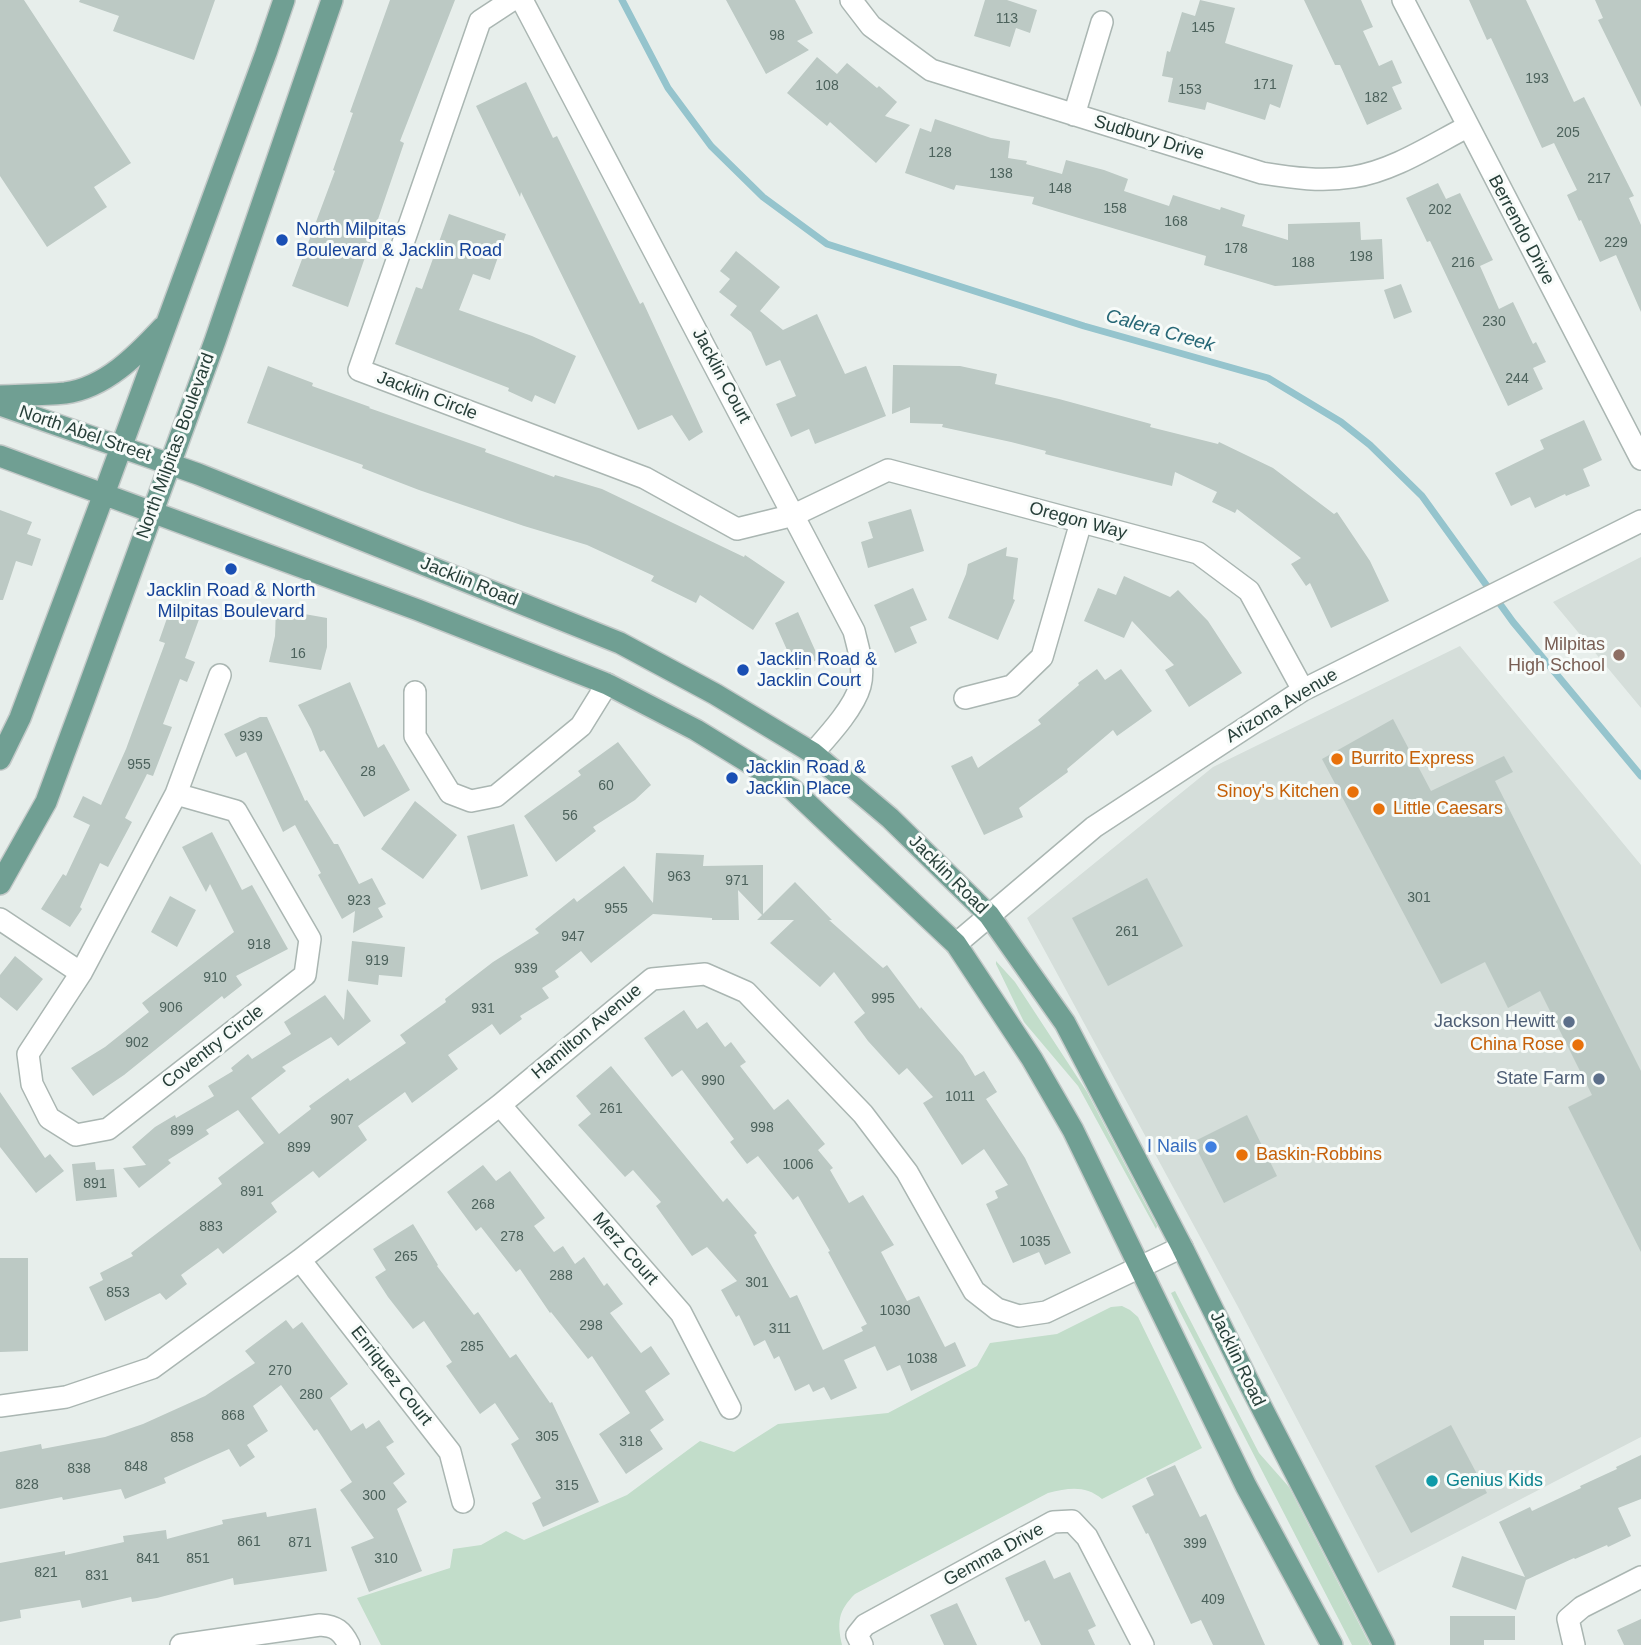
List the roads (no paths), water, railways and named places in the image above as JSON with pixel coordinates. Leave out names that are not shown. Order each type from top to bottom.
[{"type":"main road","points":[[0,759],[20,718],[169,321],[284,0]]},
{"type":"main road","name":"North Milpitas Boulevard","points":[[0,884],[46,802],[154,512],[332,0]]},
{"type":"main road","points":[[0,396],[68,393],[90,386],[107,377],[141,350],[169,321]]},
{"type":"main road","name":"North Abel Street","points":[[0,405],[170,464]]},
{"type":"main road","points":[[0,456],[418,610],[607,684],[696,730],[792,789],[957,944],[1032,1059],[1073,1130],[1246,1486],[1332,1645]]},
{"type":"main road","name":"Jacklin Road","points":[[170,464],[620,643],[715,694],[813,753],[890,818],[989,915],[1065,1023],[1384,1645]]},
{"type":"street","name":"Jacklin Circle","points":[[512,0],[480,21],[359,370],[645,478],[737,528],[794,515]]},
{"type":"street","name":"Jacklin Court","points":[[522,0],[854,631],[861,657],[860,686],[839,723],[813,753]]},
{"type":"street","name":"Sudbury Drive","points":[[851,0],[871,26],[931,70],[1262,173],[1308,180],[1354,177],[1386,167],[1467,127]]},
{"type":"street","name":"Berrendo Drive","points":[[1403,0],[1641,459]]},
{"type":"street","points":[[1074,115],[1102,22]]},
{"type":"street","name":"Oregon Way","points":[[794,515],[888,470],[1198,552],[1249,591],[1303,690]]},
{"type":"street","name":"Arizona Avenue","points":[[957,944],[1094,827],[1303,690],[1641,521]]},
{"type":"street","points":[[965,698],[1012,686],[1042,657],[1081,522]]},
{"type":"street","name":"Coventry Circle","points":[[176,794],[236,811],[310,939],[305,975],[108,1129],[76,1135],[49,1118],[32,1084],[28,1054],[82,973],[176,794],[220,675]]},
{"type":"street","points":[[415,692],[415,737],[450,793],[471,801],[496,796],[580,726],[607,684]]},
{"type":"street","points":[[0,919],[82,973]]},
{"type":"street","name":"Hamilton Avenue","points":[[0,1406],[66,1397],[152,1368],[300,1260],[500,1105],[652,979],[705,974],[746,992],[863,1114],[907,1172],[974,1291],[997,1309],[1019,1316],[1046,1312],[1182,1247]]},
{"type":"street","name":"Merz Court","points":[[500,1105],[681,1313],[730,1408]]},
{"type":"street","name":"Enriquez Court","points":[[300,1260],[450,1452],[463,1502]]},
{"type":"street","name":"Gemma Drive","points":[[864,1635],[1054,1522],[1072,1521],[1087,1537],[1143,1645]]},
{"type":"street","points":[[1574,1645],[1568,1619],[1588,1603],[1641,1577]]},
{"type":"street","points":[[181,1645],[320,1625],[333,1626],[343,1633],[349,1645]]},
{"type":"waterway","name":"Calera Creek","points":[[622,0],[668,88],[711,146],[763,197],[827,244],[1084,326],[1268,378],[1341,422],[1370,445],[1422,496],[1513,622],[1641,776]]},
{"type":"place","name":"North Milpitas Boulevard & Jacklin Road","points":[[282,240]]},
{"type":"place","name":"Jacklin Road & North Milpitas Boulevard","points":[[231,569]]},
{"type":"place","name":"Milpitas High School","points":[[1619,655]]},
{"type":"place","name":"Jacklin Road & Jacklin Court","points":[[743,670]]},
{"type":"place","name":"Burrito Express","points":[[1337,759]]},
{"type":"place","name":"Jacklin Road & Jacklin Place","points":[[732,778]]},
{"type":"place","name":"Sinoy's Kitchen","points":[[1353,792]]},
{"type":"place","name":"Little Caesars","points":[[1379,809]]},
{"type":"place","name":"Jackson Hewitt","points":[[1569,1022]]},
{"type":"place","name":"China Rose","points":[[1578,1045]]},
{"type":"place","name":"State Farm","points":[[1599,1079]]},
{"type":"place","name":"I Nails","points":[[1211,1147]]},
{"type":"place","name":"Baskin-Robbins","points":[[1242,1155]]},
{"type":"place","name":"Genius Kids","points":[[1432,1481]]}]
